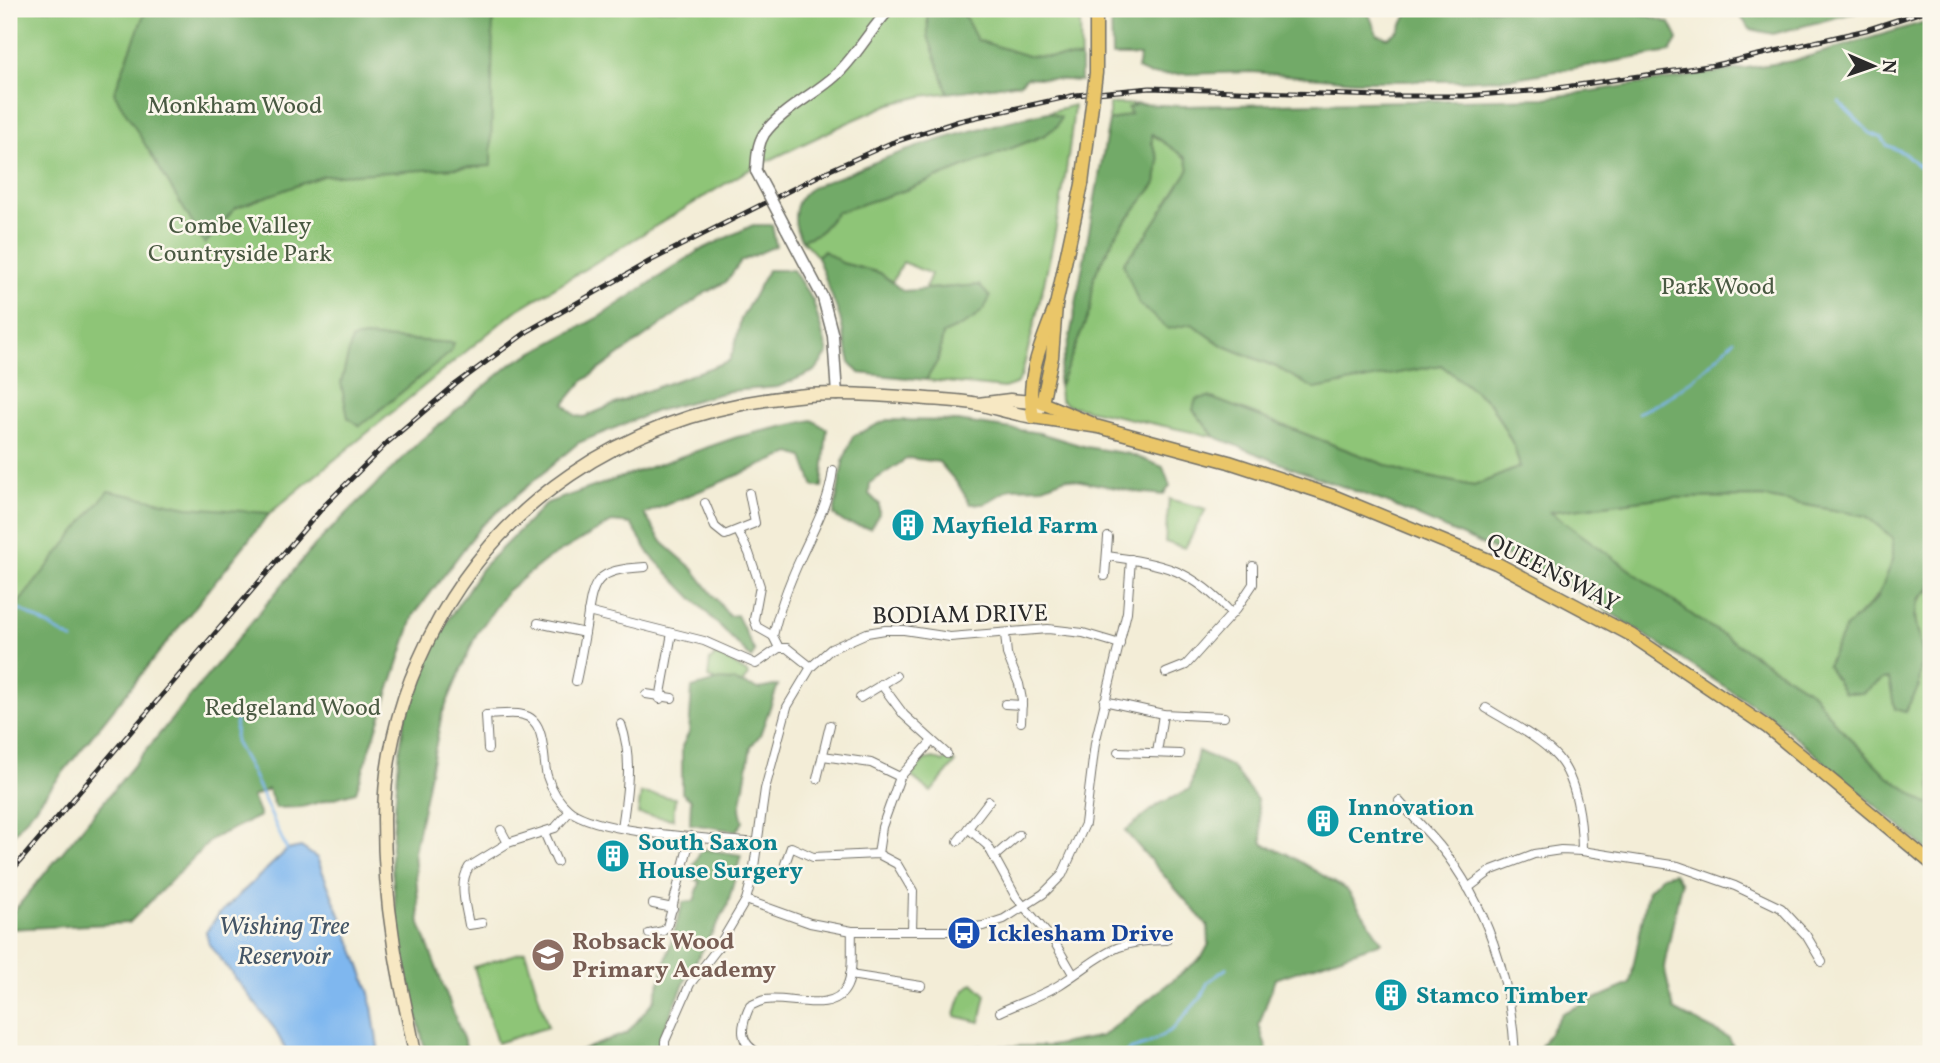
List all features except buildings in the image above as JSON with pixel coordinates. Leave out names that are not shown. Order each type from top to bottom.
[{"type":"main road","points":[[1033,417],[1052,357],[1056,305],[1082,184],[1095,85],[1096,9]]},
{"type":"main road","name":"QUEENSWAY","points":[[415,1054],[392,937],[384,818],[397,722],[410,681],[427,642],[482,554],[544,493],[601,456],[638,437],[710,411],[782,398],[837,394],[978,404],[1036,402],[1099,426],[1333,496],[1496,563],[1631,635],[1767,727],[1931,863]]},
{"type":"main road","name":"QUEENSWAY","points":[[978,404],[1033,417],[1099,426]]},
{"type":"street","points":[[837,394],[833,336],[823,298],[756,171],[757,154],[764,134],[788,111],[835,76],[853,58],[890,9]]},
{"type":"street","points":[[773,636],[786,590],[817,528],[831,491],[833,470]]},
{"type":"street","points":[[705,503],[715,527],[725,535],[755,523],[749,493]]},
{"type":"street","points":[[738,531],[760,586],[754,619],[757,627],[773,636],[779,648]]},
{"type":"street","points":[[1105,576],[1108,537]]},
{"type":"street","points":[[1107,556],[1169,567],[1199,582],[1232,614]]},
{"type":"street","points":[[746,900],[810,923],[852,932],[949,931],[983,926],[1004,919],[1043,894],[1062,875],[1079,841],[1089,810],[1095,743],[1127,612],[1130,559]]},
{"type":"street","points":[[1166,673],[1186,665],[1232,614],[1253,584],[1254,566]]},
{"type":"street","points":[[576,681],[592,587],[604,576],[620,569],[645,567]]},
{"type":"street","points":[[588,612],[724,648],[743,660],[756,664],[779,648],[788,648],[811,667]]},
{"type":"street","points":[[538,623],[585,633]]},
{"type":"street","name":"BODIAM DRIVE","points":[[665,1054],[665,1041],[690,984],[717,949],[746,900],[753,874],[765,789],[787,708],[811,667],[831,649],[867,633],[885,630],[950,637],[1048,629],[1083,633],[1120,643]]},
{"type":"street","points":[[660,698],[672,633]]},
{"type":"street","points":[[1005,634],[1007,654],[1019,684],[1021,722]]},
{"type":"street","points":[[859,698],[896,676]]},
{"type":"street","points":[[881,684],[904,715],[947,754]]},
{"type":"street","points":[[646,694],[672,698]]},
{"type":"street","points":[[1104,701],[1163,714],[1224,717]]},
{"type":"street","points":[[1005,704],[1022,705]]},
{"type":"street","points":[[1486,708],[1559,758],[1576,794],[1582,851]]},
{"type":"street","points":[[1157,753],[1163,714]]},
{"type":"street","points":[[488,749],[486,715],[524,715],[533,719],[540,732],[546,774],[552,790],[570,811],[586,819],[622,828],[758,843]]},
{"type":"street","points":[[621,724],[627,741],[628,784],[622,828]]},
{"type":"street","points":[[817,779],[830,725]]},
{"type":"street","points":[[627,741],[637,740]]},
{"type":"street","points":[[878,854],[882,827],[900,777],[932,741]]},
{"type":"street","points":[[1124,755],[1180,754]]},
{"type":"street","points":[[823,756],[871,764],[900,777]]},
{"type":"street","points":[[958,841],[989,801]]},
{"type":"street","points":[[1399,801],[1439,846],[1468,888],[1480,911],[1505,975],[1515,1054]]},
{"type":"street","points":[[482,923],[470,925],[464,889],[469,867],[508,843],[555,828],[570,811]]},
{"type":"street","points":[[968,828],[988,846],[1002,874],[1055,943],[1073,975]]},
{"type":"street","points":[[500,830],[508,843]]},
{"type":"street","points":[[544,832],[557,862]]},
{"type":"street","points":[[995,856],[1019,835]]},
{"type":"street","points":[[649,934],[663,931],[667,927],[691,836]]},
{"type":"street","points":[[785,864],[788,846],[813,857],[878,854],[897,864],[913,891],[912,931]]},
{"type":"street","points":[[1468,888],[1492,870],[1534,854],[1561,850],[1678,866],[1735,886],[1781,908],[1806,935],[1822,962]]},
{"type":"street","points":[[653,904],[673,908]]},
{"type":"street","points":[[761,1054],[754,1051],[743,1036],[742,1023],[750,1006],[764,1000],[825,1002],[841,996],[848,986],[850,975],[852,932]]},
{"type":"street","points":[[1000,1012],[1058,985],[1106,951],[1141,940],[1166,940]]},
{"type":"street","points":[[850,975],[921,986]]},
{"type":"green space","name":"Combe Valley Countryside Park","points":[[9,9],[1080,9],[1081,81],[1027,77],[1020,83],[923,96],[890,104],[745,172],[514,312],[270,513],[9,840]]},
{"type":"green space","name":"Monkham Wood","points":[[146,9],[493,9],[491,166],[323,176],[235,208],[205,244],[114,93]]},
{"type":"green space","points":[[927,9],[961,9],[977,40],[1028,56],[1081,58],[1081,81],[1027,77],[1020,83],[948,93],[928,36]]},
{"type":"green space","points":[[1111,9],[1367,9],[1377,34],[1388,38],[1399,30],[1410,9],[1627,9],[1670,23],[1678,39],[1670,52],[1515,78],[1354,81],[1252,72],[1151,75],[1137,69],[1140,56],[1112,56]]},
{"type":"green space","points":[[1735,9],[1868,9],[1773,34],[1750,29]]},
{"type":"green space","name":"Park Wood","points":[[1931,20],[1931,588],[1919,598],[1914,617],[1922,650],[1919,686],[1905,712],[1895,709],[1889,679],[1883,679],[1862,693],[1844,693],[1827,665],[1846,627],[1877,599],[1893,560],[1893,538],[1866,516],[1762,497],[1659,498],[1550,512],[1695,617],[1813,693],[1836,724],[1886,775],[1931,806],[1931,853],[1773,718],[1575,590],[1492,549],[1385,502],[1215,437],[1193,410],[1196,399],[1209,397],[1404,472],[1474,486],[1520,467],[1514,446],[1491,404],[1441,365],[1315,389],[1276,367],[1222,345],[1192,324],[1168,329],[1139,304],[1123,263],[1146,236],[1189,169],[1186,158],[1152,134],[1152,143],[1159,160],[1156,183],[1118,231],[1094,276],[1090,311],[1059,387],[1058,378],[1070,337],[1109,121],[1131,114],[1128,108],[1138,104],[1184,106],[1545,98],[1793,61]]},
{"type":"green space","points":[[1109,104],[1138,104],[1128,108],[1131,114],[1109,121]]},
{"type":"green space","points":[[1074,105],[1060,208],[1021,377],[1016,384],[1004,388],[926,380],[938,360],[943,334],[962,326],[979,285],[925,289],[931,274],[903,262],[892,282],[880,273],[842,263],[824,251],[817,256],[802,240],[819,233],[837,212],[903,191],[1045,135],[1060,117],[1048,112]]},
{"type":"green space","points":[[1048,112],[1061,117],[1057,126],[1045,135],[903,191],[837,212],[819,233],[802,240],[796,228],[798,202],[807,191],[816,186],[920,146]]},
{"type":"green space","points":[[1151,134],[1187,158],[1189,169],[1146,236],[1123,263],[1192,324],[1222,345],[1276,367],[1315,389],[1441,365],[1491,404],[1514,446],[1520,467],[1474,486],[1404,472],[1209,397],[1193,410],[1215,437],[1067,405],[1060,400],[1059,387],[1089,311],[1094,276],[1118,231],[1156,183],[1159,160]]},
{"type":"green space","name":"Redgeland Wood","points":[[753,225],[772,225],[776,246],[741,261],[726,282],[705,293],[582,382],[564,404],[576,416],[584,417],[729,361],[741,319],[768,270],[793,270],[813,301],[828,353],[815,371],[778,387],[730,391],[656,411],[578,443],[481,526],[414,615],[356,792],[302,807],[276,808],[268,789],[252,797],[260,816],[213,838],[129,923],[9,929],[9,917],[314,546],[420,441],[511,364],[599,317],[698,251]]},
{"type":"green space","points":[[824,251],[842,263],[880,273],[903,291],[979,285],[990,297],[977,316],[943,334],[938,360],[926,380],[859,373],[850,363],[840,318],[817,256]]},
{"type":"green space","points":[[366,337],[454,343],[450,353],[360,426],[348,418],[341,383],[352,339]]},
{"type":"green space","points":[[812,420],[827,429],[822,487],[814,487],[803,457],[791,453],[644,514],[663,543],[693,569],[729,616],[737,615],[755,652],[751,658],[651,556],[631,524],[612,522],[546,560],[507,591],[476,635],[442,714],[414,852],[420,924],[469,1054],[426,1054],[399,941],[391,858],[404,722],[439,634],[482,568],[547,503],[737,437]]},
{"type":"green space","points":[[887,420],[957,421],[1040,433],[1086,447],[1130,454],[1163,467],[1170,486],[1163,495],[1066,478],[1043,487],[1011,488],[984,504],[970,504],[958,484],[939,462],[908,458],[870,483],[869,494],[879,504],[879,514],[870,528],[845,523],[834,515],[843,462],[853,436]]},
{"type":"green space","name":"Redgeland Wood","points":[[108,491],[188,507],[270,513],[9,840],[9,615]]},
{"type":"green space","points":[[1762,497],[1866,516],[1893,538],[1891,567],[1882,588],[1846,627],[1862,693],[1883,679],[1889,679],[1895,709],[1905,712],[1915,691],[1920,671],[1921,644],[1915,612],[1917,604],[1931,588],[1931,806],[1886,775],[1836,724],[1813,693],[1695,617],[1549,512],[1659,498]]},
{"type":"green space","points":[[1169,499],[1206,509],[1185,548],[1165,542]]},
{"type":"green space","points":[[714,655],[724,658],[747,673],[748,676],[738,688],[708,678],[710,659],[713,659]]},
{"type":"green space","points":[[720,680],[759,689],[778,685],[760,735],[751,746],[740,809],[743,822],[736,831],[690,824],[691,800],[682,793],[682,746],[689,733],[692,688]]},
{"type":"green space","points":[[1198,751],[1232,767],[1257,800],[1263,844],[1287,854],[1347,890],[1382,942],[1275,979],[1259,1025],[1268,1054],[918,1054],[985,1046],[1051,1046],[1102,1036],[1202,957],[1209,944],[1208,926],[1125,831],[1159,804],[1190,789]]},
{"type":"green space","points":[[947,757],[955,763],[931,792],[911,776],[924,760],[934,758],[943,762]]},
{"type":"green space","points":[[641,793],[675,798],[673,819],[638,814]]},
{"type":"green space","points":[[702,849],[741,855],[727,907],[688,975],[659,1040],[659,1054],[572,1054],[627,1033],[654,1001],[683,902],[694,901],[700,882],[688,875]]},
{"type":"green space","points":[[1674,873],[1681,883],[1664,967],[1674,1010],[1729,1038],[1737,1054],[1536,1054],[1562,1013],[1630,984],[1648,890],[1662,876]]},
{"type":"green space","points":[[525,951],[548,1027],[497,1043],[474,967]]},
{"type":"green space","points":[[973,983],[986,995],[980,1022],[955,1016],[961,997]]},
{"type":"water","name":"Wishing Tree Reservoir","points":[[301,847],[317,858],[353,947],[370,993],[379,1054],[288,1054],[274,1028],[209,944],[206,932],[220,913],[287,850]]},
{"type":"waterway","points":[[1839,102],[1870,133],[1906,154],[1918,166],[1931,168]]},
{"type":"waterway","points":[[1638,413],[1690,382],[1734,340]]},
{"type":"waterway","points":[[9,609],[23,611],[73,640]]},
{"type":"waterway","points":[[234,706],[235,742],[287,850]]},
{"type":"waterway","points":[[1126,1054],[1129,1050],[1148,1044],[1173,1029],[1201,997],[1208,982],[1227,968]]},
{"type":"railway","points":[[9,874],[324,506],[388,442],[456,384],[528,331],[652,260],[830,170],[891,143],[959,121],[1076,95],[1150,88],[1379,96],[1465,96],[1544,90],[1715,65],[1866,30],[1931,9]]},
{"type":"place","name":"Mayfield Farm","points":[[908,525]]},
{"type":"place","name":"Innovation Centre","points":[[1323,821]]},
{"type":"place","name":"South Saxon House Surgery","points":[[613,856]]},
{"type":"place","name":"Icklesham Drive","points":[[964,933]]},
{"type":"place","name":"Robsack Wood Primary Academy","points":[[548,955]]},
{"type":"place","name":"Stamco Timber","points":[[1391,995]]}]
